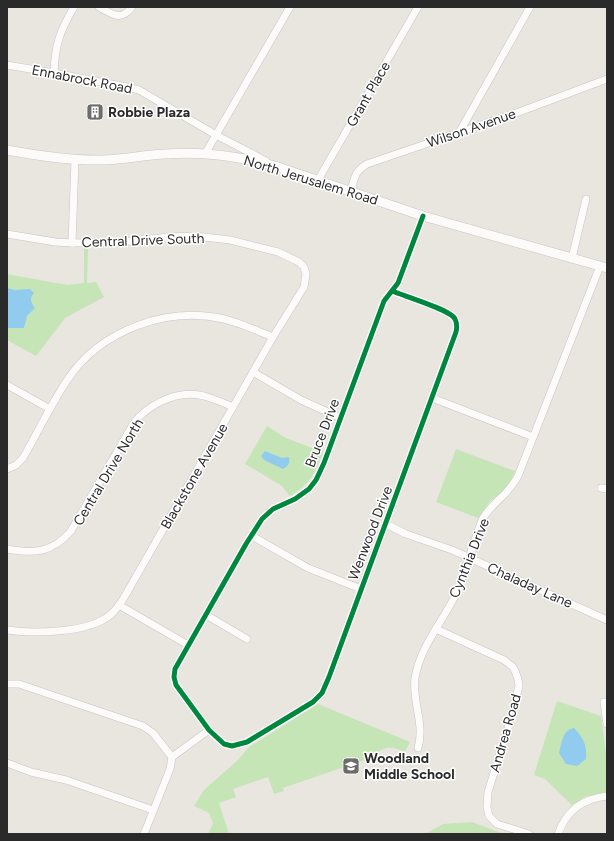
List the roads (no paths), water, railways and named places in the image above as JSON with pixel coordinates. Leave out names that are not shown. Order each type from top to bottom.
[{"type":"main road","name":"North Jerusalem Road","points":[[7,150],[75,160],[105,160],[182,153],[245,159],[274,166],[318,180],[423,216],[604,267]]},
{"type":"street","points":[[54,73],[54,59],[59,36],[74,7]]},
{"type":"street","points":[[99,7],[118,16],[125,15],[132,7]]},
{"type":"street","points":[[205,154],[290,7]]},
{"type":"street","name":"Grant Place","points":[[318,180],[418,7]]},
{"type":"street","points":[[459,133],[530,7]]},
{"type":"street","name":"Ennabrock Road","points":[[7,65],[139,90],[216,135],[274,166]]},
{"type":"street","name":"Wilson Avenue","points":[[351,191],[356,173],[367,164],[459,133],[607,79]]},
{"type":"street","points":[[72,243],[75,160]]},
{"type":"street","points":[[572,258],[586,199]]},
{"type":"street","name":"Bruce Drive","points":[[209,730],[176,685],[174,677],[175,670],[246,544],[262,519],[273,509],[302,494],[316,480],[324,463],[384,301],[398,282],[406,265],[423,216]]},
{"type":"street","name":"Central Drive South","points":[[7,234],[72,243],[103,244],[169,237],[196,236],[230,240],[278,252]]},
{"type":"street","name":"Blackstone Avenue","points":[[7,630],[37,633],[88,626],[111,615],[119,605],[273,337],[304,287],[306,274],[304,267],[298,262],[278,252]]},
{"type":"street","name":"Cynthia Drive","points":[[418,748],[420,721],[415,696],[415,677],[424,649],[454,598],[483,518],[508,492],[515,482],[604,267]]},
{"type":"street","name":"Wenwood Drive","points":[[209,730],[224,744],[232,746],[247,742],[313,702],[322,693],[329,677],[457,326],[455,318],[447,312],[392,291]]},
{"type":"street","points":[[7,469],[16,465],[23,458],[50,409],[79,365],[116,335],[150,321],[180,316],[211,317],[237,323],[273,337]]},
{"type":"street","points":[[253,372],[301,400],[341,418]]},
{"type":"street","points":[[7,385],[50,409]]},
{"type":"street","name":"Central Drive North","points":[[7,549],[22,552],[36,552],[51,548],[63,541],[71,531],[137,419],[163,400],[186,395],[203,396],[233,407]]},
{"type":"street","points":[[432,398],[533,437]]},
{"type":"street","name":"Chaladay Lane","points":[[386,524],[406,534],[452,550],[607,620]]},
{"type":"street","points":[[252,536],[308,568],[361,589]]},
{"type":"street","points":[[119,605],[188,645]]},
{"type":"street","points":[[206,616],[247,639]]},
{"type":"street","name":"Andrea Road","points":[[436,629],[504,660],[513,667],[515,671],[519,686],[508,728],[488,792],[487,807],[489,816],[497,824],[529,834]]},
{"type":"street","points":[[7,684],[19,684],[143,726],[154,733],[172,757]]},
{"type":"street","points":[[604,702],[607,724]]},
{"type":"street","points":[[144,834],[170,769],[172,757],[209,730]]},
{"type":"street","points":[[7,763],[31,772],[66,780],[153,810]]},
{"type":"street","points":[[558,834],[564,819],[577,806],[589,800],[607,796]]},
{"type":"water","points":[[7,288],[15,290],[30,289],[34,293],[31,300],[35,308],[27,316],[24,328],[7,328]]},
{"type":"water","points":[[265,451],[282,458],[289,457],[288,464],[283,469],[264,460],[261,456]]},
{"type":"water","points":[[574,728],[584,742],[586,750],[586,759],[577,766],[566,764],[559,753],[565,734],[570,729]]},
{"type":"place","name":"Robbie Plaza","points":[[95,112]]},
{"type":"place","name":"Woodland Middle School","points":[[351,766]]}]
